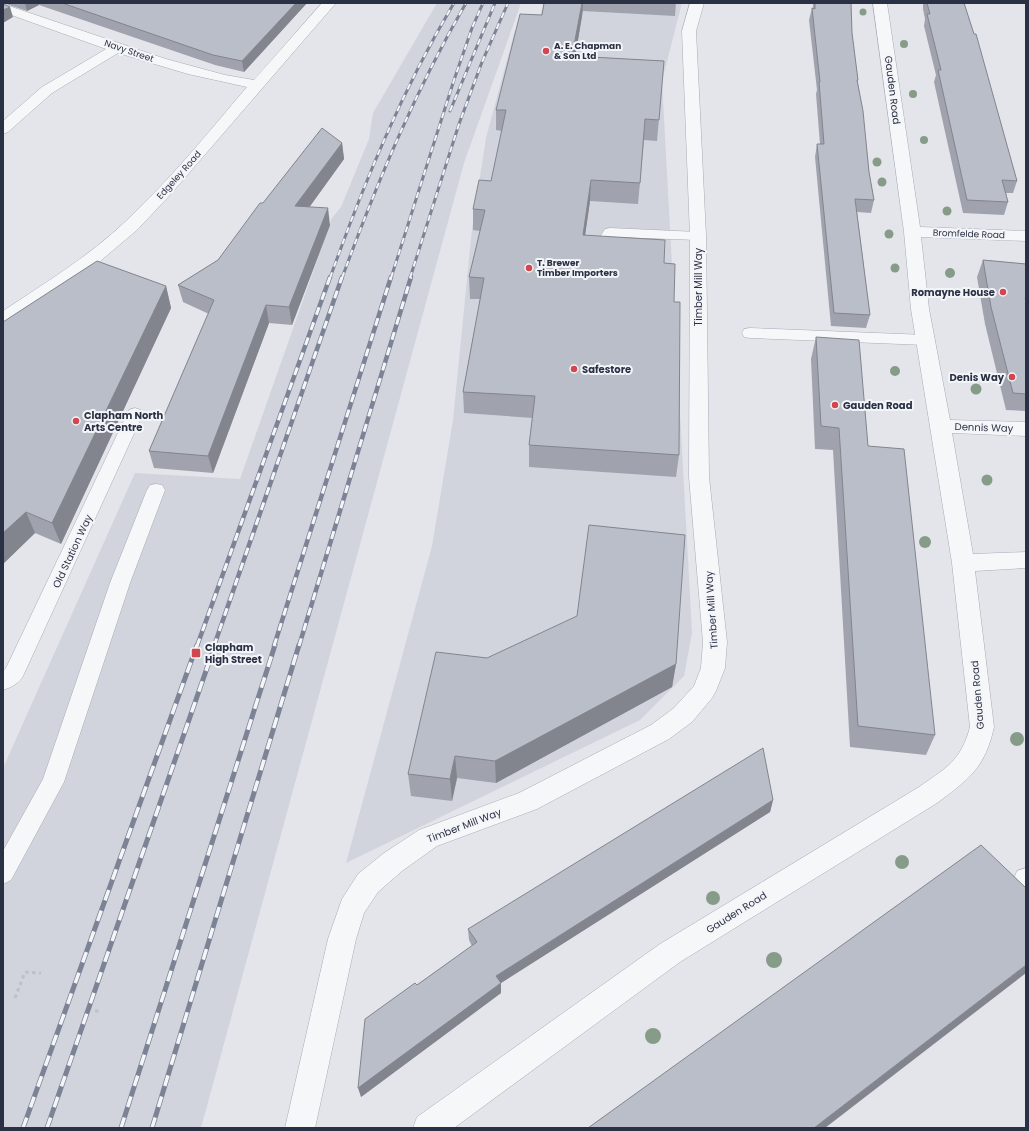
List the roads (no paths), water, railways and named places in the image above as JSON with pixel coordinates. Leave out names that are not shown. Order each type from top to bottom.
[{"type":"street","name":"Edgeley Road","points":[[3,319],[86,264],[131,226],[164,192],[329,3]]},
{"type":"street","name":"Timber Mill Way","points":[[300,1128],[342,939],[352,908],[368,883],[393,862],[428,838],[528,801],[660,732],[683,715],[704,691],[713,668],[715,642],[699,477],[698,236],[689,31],[697,3]]},
{"type":"street","name":"Gauden Road","points":[[428,1128],[670,953],[925,797],[965,768],[979,744],[982,727],[963,563],[920,309],[912,232],[880,3]]},
{"type":"street","name":"Navy Street","points":[[3,8],[169,65],[204,75],[258,85]]},
{"type":"street","points":[[3,129],[47,90],[119,48]]},
{"type":"street","name":"Bromfelde Road","points":[[912,232],[1026,236]]},
{"type":"street","name":"Dennis Way","points":[[941,426],[1026,429]]},
{"type":"street","points":[[963,563],[1026,560]]},
{"type":"lane","points":[[600,248],[610,232],[698,236]]},
{"type":"lane","points":[[750,332],[926,340]]},
{"type":"lane","name":"Old Station Way","points":[[3,682],[14,674],[17,668],[135,414]]},
{"type":"lane","points":[[3,873],[53,782],[120,583],[156,490]]},
{"type":"railway","points":[[330,278],[356,207],[385,138],[417,69],[454,3]]},
{"type":"railway","points":[[342,278],[369,207],[398,138],[447,36],[466,3]]},
{"type":"railway","points":[[391,278],[454,80],[472,28],[483,3]]},
{"type":"railway","points":[[450,111],[495,3]]},
{"type":"railway","points":[[410,278],[459,124],[482,62],[508,3]]},
{"type":"railway","points":[[197,646],[330,277]]},
{"type":"railway","points":[[214,646],[342,277]]},
{"type":"railway","points":[[274,646],[391,277]]},
{"type":"railway","points":[[299,646],[411,277]]},
{"type":"railway","points":[[23,1128],[197,645]]},
{"type":"railway","points":[[47,1128],[215,645]]},
{"type":"railway","points":[[121,1128],[275,645]]},
{"type":"railway","points":[[152,1128],[299,645]]},
{"type":"place","name":"A. E. Chapman & Son Ltd","points":[[546,51]]},
{"type":"place","name":"T. Brewer Timber Importers","points":[[529,268]]},
{"type":"place","name":"Romayne House","points":[[1003,292]]},
{"type":"place","name":"Safestore","points":[[574,369]]},
{"type":"place","name":"Denis Way","points":[[1012,377]]},
{"type":"place","name":"Gauden Road","points":[[835,405]]},
{"type":"place","name":"Clapham North Arts Centre","points":[[76,421]]},
{"type":"place","name":"Clapham High Street","points":[[196,653]]}]
